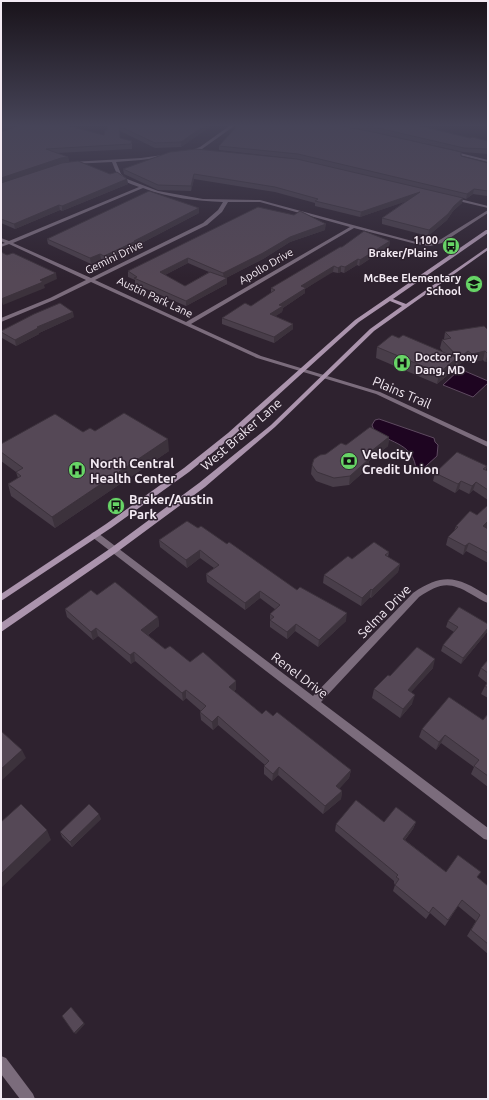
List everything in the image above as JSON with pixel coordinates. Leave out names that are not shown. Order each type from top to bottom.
[{"type":"main road","name":"West Braker Lane","points":[[1,598],[95,535],[211,451],[261,408],[339,336],[389,299],[488,231]]},
{"type":"main road","name":"West Braker Lane","points":[[1,628],[168,511],[247,449],[372,330],[488,248]]},
{"type":"main road","points":[[389,299],[407,306]]},
{"type":"street","points":[[119,175],[125,180],[143,187],[187,198],[226,201],[260,201],[416,243],[430,245],[440,242],[488,211]]},
{"type":"street","points":[[1,246],[143,187]]},
{"type":"street","points":[[450,198],[488,207]]},
{"type":"street","name":"Gemini Drive","points":[[1,320],[92,279],[205,224],[224,208],[226,201]]},
{"type":"street","name":"Apollo Drive","points":[[188,323],[354,226]]},
{"type":"street","name":"Austin Park Lane","points":[[1,239],[92,279],[259,357],[303,370]]},
{"type":"street","name":"Plains Trail","points":[[303,370],[378,394],[488,445]]},
{"type":"street","name":"Renel Drive","points":[[95,535],[488,835]]},
{"type":"street","name":"Selma Drive","points":[[314,702],[416,595],[431,585],[441,582],[452,583],[467,588],[488,600]]},
{"type":"street","points":[[1,1063],[28,1099]]},
{"type":"shaded area","points":[[460,369],[488,381],[488,383],[473,397],[443,385]]},
{"type":"shaded area","points":[[379,419],[434,438],[438,445],[437,456],[416,475],[413,458],[409,452],[398,444],[375,433],[372,425],[375,420]]},
{"type":"building","points":[[1,175],[9,175],[1,178]]},
{"type":"building","points":[[24,175],[122,175],[127,179],[14,224],[1,219],[1,183]]},
{"type":"building","points":[[137,175],[194,175],[191,186],[158,185]]},
{"type":"building","points":[[202,175],[367,175],[463,198],[448,214],[429,230],[382,218],[420,192],[361,212],[315,201],[318,199],[275,187]]},
{"type":"building","points":[[388,175],[488,175],[488,191],[474,189],[467,194]]},
{"type":"building","points":[[149,191],[199,208],[104,256],[100,254],[90,258],[47,239]]},
{"type":"building","points":[[258,207],[294,215],[300,211],[326,224],[290,237],[263,253],[223,273],[188,258],[160,272],[185,286],[210,272],[227,278],[186,301],[134,278],[137,277],[128,271]]},
{"type":"building","points":[[364,231],[390,241],[360,260],[358,259],[345,267],[341,266],[338,268],[334,266],[301,286],[306,288],[279,305],[283,306],[270,314],[293,324],[274,337],[222,318],[245,303],[251,306],[275,290],[271,288],[342,247]]},
{"type":"building","points":[[1,252],[7,255],[13,253],[56,273],[40,280],[43,282],[1,299]]},
{"type":"building","points":[[60,303],[73,312],[37,327],[38,328],[15,340],[1,332],[34,314]]},
{"type":"building","points":[[484,326],[488,330],[488,354],[485,351],[472,354],[468,351],[459,358],[442,340],[451,338],[445,332]]},
{"type":"building","points":[[392,335],[399,338],[403,335],[457,358],[439,373],[377,347]]},
{"type":"building","name":"North Central Health Center","points":[[124,413],[168,439],[52,517],[8,484],[21,476],[16,472],[23,468],[1,452],[1,444],[55,414],[83,432],[90,428],[95,431]]},
{"type":"building","name":"Velocity Credit Union","points":[[370,427],[389,437],[365,456],[369,459],[350,476],[334,478],[317,472],[312,465],[314,459],[320,455],[326,454],[341,443],[346,445]]},
{"type":"building","points":[[457,452],[487,466],[483,469],[488,471],[488,490],[476,482],[472,486],[461,481],[458,484],[435,473]]},
{"type":"building","points":[[488,505],[488,521],[483,526],[488,529],[488,553],[469,543],[465,546],[448,537],[470,511],[477,515]]},
{"type":"building","points":[[187,521],[198,528],[201,526],[227,544],[229,542],[297,590],[300,587],[347,613],[319,640],[296,624],[287,632],[270,620],[274,617],[270,614],[280,605],[260,591],[245,603],[206,574],[219,565],[200,550],[186,560],[159,540]]},
{"type":"building","points":[[374,542],[389,552],[385,555],[400,564],[362,598],[324,575],[348,556],[352,559]]},
{"type":"building","points":[[115,582],[158,617],[141,630],[165,649],[170,646],[190,662],[203,652],[236,681],[229,687],[262,714],[266,710],[273,716],[277,712],[351,770],[336,786],[342,791],[325,806],[279,767],[273,774],[264,766],[269,761],[218,716],[212,722],[200,712],[206,706],[186,690],[182,693],[134,652],[130,655],[96,628],[91,632],[65,609],[91,590],[97,595]]},
{"type":"building","points":[[459,607],[488,624],[488,628],[463,658],[443,645],[458,627],[448,621]]},
{"type":"building","points":[[417,647],[435,659],[408,690],[415,695],[403,709],[374,689],[388,675],[390,676]]},
{"type":"building","points":[[488,660],[488,673],[481,668]]},
{"type":"building","points":[[449,697],[483,720],[488,714],[488,776],[474,766],[479,760],[445,735],[439,742],[422,729]]},
{"type":"building","points":[[1,731],[22,750],[1,769]]},
{"type":"building","points":[[356,800],[384,822],[396,807],[416,822],[403,839],[446,872],[458,855],[481,872],[477,877],[488,886],[488,944],[471,930],[480,915],[462,900],[448,920],[433,907],[429,913],[395,885],[399,879],[396,877],[398,875],[336,824]]},
{"type":"building","points":[[21,804],[47,830],[1,874],[1,822]]},
{"type":"building","points":[[89,804],[99,814],[70,842],[60,832]]},
{"type":"building","points":[[71,1007],[84,1023],[74,1033],[62,1016]]},
{"type":"place","name":"1100 Braker/Plains","points":[[451,246]]},
{"type":"place","name":"McBee Elementary School","points":[[474,284]]},
{"type":"place","name":"Doctor Tony Dang, MD","points":[[402,363]]},
{"type":"place","name":"Velocity Credit Union","points":[[349,461]]},
{"type":"place","name":"North Central Health Center","points":[[77,470]]},
{"type":"place","name":"Braker/Austin Park","points":[[116,506]]}]
